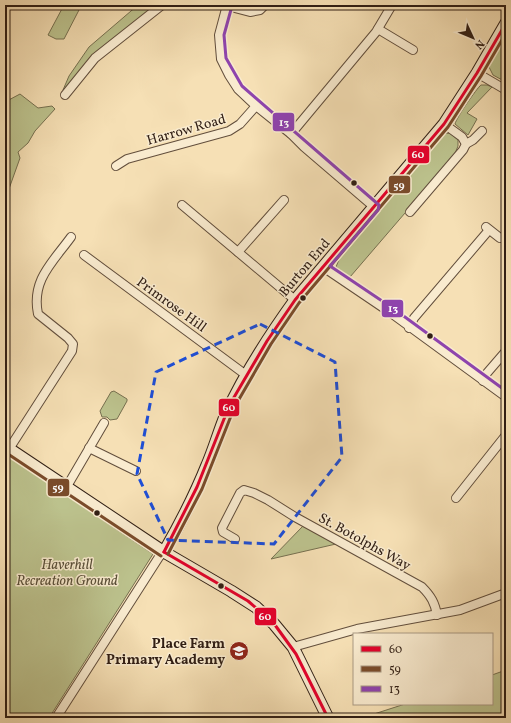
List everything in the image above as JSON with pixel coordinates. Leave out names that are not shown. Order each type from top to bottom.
[{"type":"street","points":[[65,95],[95,58],[162,5]]},
{"type":"street","points":[[265,5],[260,10],[250,12],[227,6],[219,35],[221,59],[229,75],[238,89],[256,106],[291,134],[374,207]]},
{"type":"street","points":[[291,134],[378,29],[392,5]]},
{"type":"street","name":"Burton End","points":[[164,552],[195,492],[207,466],[226,415],[246,375],[295,300],[444,124],[477,73],[506,23]]},
{"type":"street","points":[[378,29],[413,50]]},
{"type":"street","points":[[477,73],[506,90]]},
{"type":"street","name":"Harrow Road","points":[[116,166],[127,159],[229,131],[240,124],[256,106]]},
{"type":"street","points":[[444,124],[462,137],[466,144]]},
{"type":"street","points":[[410,212],[463,150],[466,144],[473,140],[482,131]]},
{"type":"street","points":[[238,252],[284,200]]},
{"type":"street","points":[[182,205],[295,300]]},
{"type":"street","points":[[409,328],[414,318],[487,228],[500,238]]},
{"type":"street","points":[[72,237],[42,275],[37,294],[36,306],[38,314],[68,338],[73,344],[72,351],[7,448],[164,552],[231,590],[256,607],[274,624],[293,648],[328,718]]},
{"type":"street","name":"Primrose Hill","points":[[84,255],[246,375]]},
{"type":"street","points":[[323,267],[391,313],[409,328],[506,397]]},
{"type":"street","points":[[483,381],[487,373],[506,351]]},
{"type":"street","points":[[66,488],[104,423]]},
{"type":"street","points":[[456,498],[506,435]]},
{"type":"street","points":[[89,448],[136,471]]},
{"type":"street","name":"St. Botolphs Way","points":[[235,539],[223,532],[222,528],[240,492],[244,490],[268,500],[294,517],[422,587],[435,603],[437,615]]},
{"type":"street","points":[[56,718],[159,557],[164,552]]},
{"type":"street","points":[[293,648],[357,629],[460,610],[506,593]]},
{"type":"highlighted area","points":[[260,324],[335,362],[342,457],[274,544],[168,540],[137,474],[156,372]]},
{"type":"green space","points":[[64,5],[69,5],[79,10],[64,39],[56,39],[48,35]]},
{"type":"green space","points":[[138,5],[158,5],[66,90],[63,90],[69,76],[89,47]]},
{"type":"green space","points":[[506,34],[506,82],[493,75],[489,67],[492,58]]},
{"type":"green space","points":[[481,85],[492,87],[467,113],[477,119],[468,135],[455,124],[467,103]]},
{"type":"green space","points":[[20,94],[38,108],[52,106],[55,109],[35,131],[28,143],[18,152],[20,158],[5,200],[5,102]]},
{"type":"green space","points":[[450,133],[458,140],[458,146],[454,156],[350,277],[336,267],[340,257],[443,134]]},
{"type":"green space","points":[[114,391],[127,399],[127,401],[117,419],[110,420],[107,417],[102,417],[100,411],[111,392]]},
{"type":"green space","name":"Haverhill Recreation Ground","points":[[5,454],[153,554],[49,718],[5,718]]},
{"type":"green space","points":[[303,526],[336,544],[271,559]]},
{"type":"green space","points":[[506,670],[506,718],[376,718],[374,714],[402,705],[493,705],[493,675]]},
{"type":"transit line","name":"13","points":[[232,6],[224,35],[226,58],[242,86],[379,205],[378,210],[330,266],[394,309],[506,391]]},
{"type":"transit line","name":"60","points":[[164,552],[197,487],[233,399],[267,341],[295,300],[444,124],[477,73],[506,23]]},
{"type":"transit line","name":"59","points":[[168,554],[202,489],[238,401],[271,344],[299,303],[448,127],[481,76],[506,33]]},
{"type":"transit line","name":"59","points":[[5,452],[161,556]]},
{"type":"transit line","name":"60","points":[[164,552],[248,601],[275,625],[296,654],[328,718]]},
{"type":"place","name":"Place Farm Primary Academy","points":[[239,651]]}]
